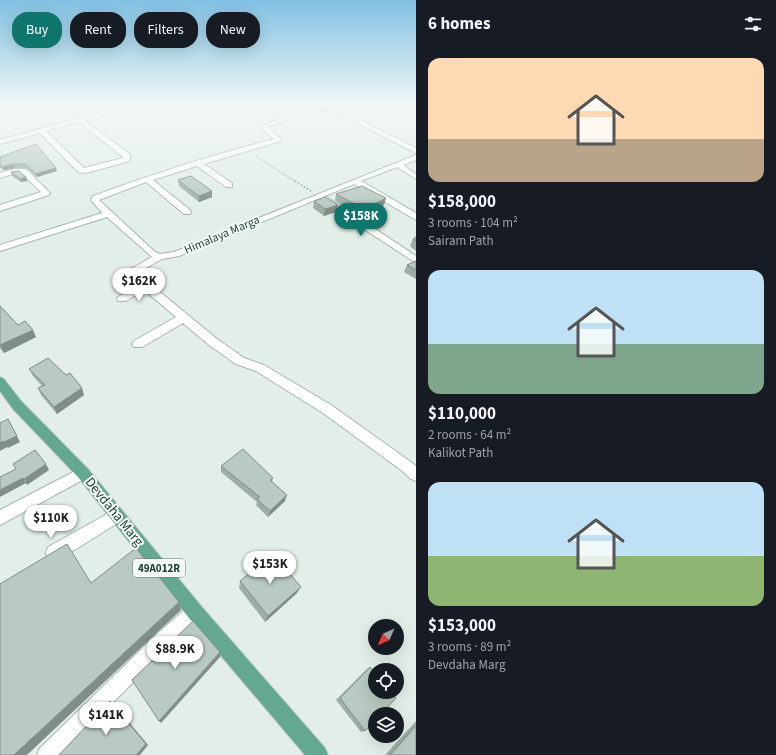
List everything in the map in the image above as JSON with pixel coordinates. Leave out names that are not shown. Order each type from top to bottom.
[{"type":"main road","name":"Devdaha Marg","points":[[0,382],[17,406],[83,473],[116,516],[195,612],[318,755]]},
{"type":"street","points":[[0,142],[11,139]]},
{"type":"street","points":[[50,139],[77,167],[86,170],[127,158],[127,156],[105,139]]},
{"type":"street","points":[[159,257],[152,254],[108,214],[95,200],[96,198],[147,179],[279,140],[278,139]]},
{"type":"street","points":[[392,139],[416,151]]},
{"type":"street","name":"Himalaya Marga","points":[[416,157],[318,195],[176,254],[159,257],[132,272],[132,275],[144,286],[213,342],[240,361],[260,368],[328,409],[406,466],[416,475]]},
{"type":"street","points":[[197,163],[229,185]]},
{"type":"street","points":[[397,164],[416,176]]},
{"type":"street","points":[[0,176],[15,171],[23,171],[46,193],[0,208]]},
{"type":"street","points":[[147,179],[187,212]]},
{"type":"street","points":[[355,181],[416,217]]},
{"type":"street","points":[[318,195],[416,260]]},
{"type":"street","points":[[0,248],[108,214]]},
{"type":"street","points":[[122,299],[144,286]]},
{"type":"street","points":[[138,344],[184,318]]},
{"type":"street","points":[[0,518],[83,473]]},
{"type":"street","points":[[41,561],[116,516]]},
{"type":"street","points":[[47,755],[164,640],[195,612]]},
{"type":"path","points":[[245,149],[318,195]]},
{"type":"building","points":[[36,144],[56,168],[36,174],[25,164],[13,164],[3,167],[0,165],[0,157]]},
{"type":"building","points":[[19,171],[26,177],[20,179],[11,172]]},
{"type":"building","points":[[191,176],[212,191],[199,196],[178,180]]},
{"type":"building","points":[[362,186],[386,198],[364,209],[336,194]]},
{"type":"building","points":[[325,197],[338,205],[325,209],[314,201]]},
{"type":"building","points":[[416,261],[416,270],[407,265]]},
{"type":"building","points":[[0,306],[18,325],[25,321],[33,330],[0,345]]},
{"type":"building","points":[[48,358],[66,375],[70,373],[82,388],[54,407],[38,388],[45,385],[29,369]]},
{"type":"building","points":[[8,419],[17,436],[0,443],[0,423]]},
{"type":"building","points":[[243,449],[273,478],[270,480],[287,495],[270,511],[257,499],[260,497],[221,466]]},
{"type":"building","points":[[35,450],[46,464],[24,479],[23,478],[0,490],[0,477],[16,469],[13,464]]},
{"type":"building","points":[[67,544],[91,583],[136,548],[179,602],[14,755],[0,755],[0,584]]},
{"type":"building","points":[[273,554],[301,587],[268,616],[240,581]]},
{"type":"building","points":[[193,621],[220,652],[159,721],[132,680]]},
{"type":"building","points":[[368,669],[368,699],[395,699],[388,707],[368,707],[368,728],[365,731],[340,698]]},
{"type":"building","points":[[110,701],[146,744],[136,755],[59,755]]},
{"type":"building","points":[[416,726],[416,755],[390,755],[401,743],[404,743],[404,739]]}]
